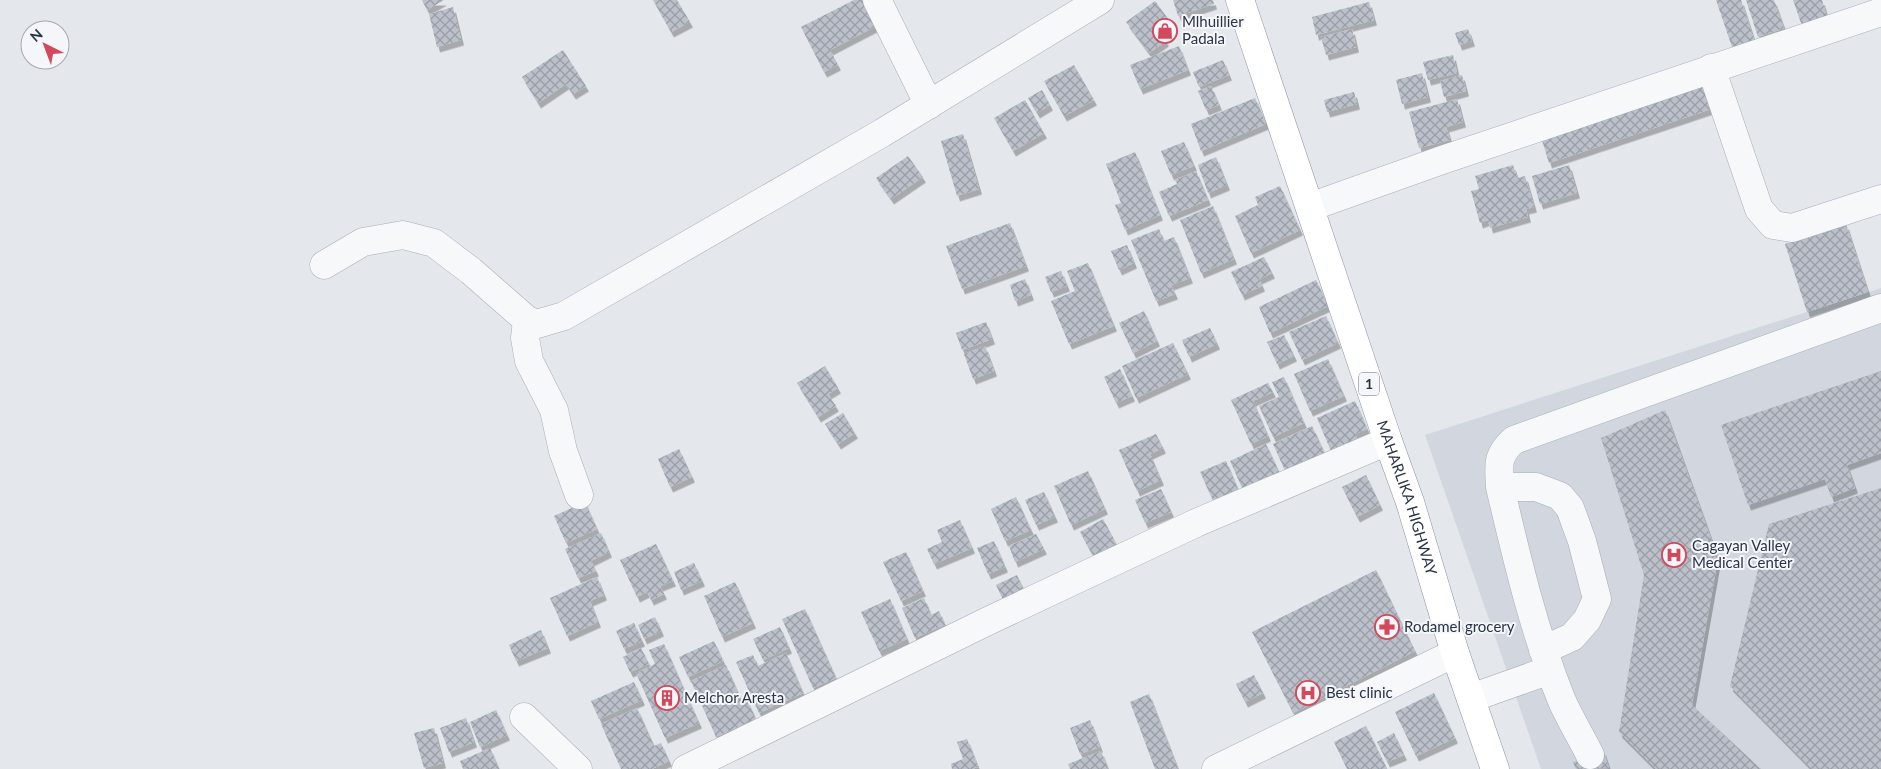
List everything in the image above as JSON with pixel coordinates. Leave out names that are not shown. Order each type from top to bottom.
[{"type":"highway","name":"MAHARLIKA HIGHWAY","points":[[1240,0],[1410,502],[1455,652],[1495,769]]},
{"type":"street","points":[[877,0],[929,105]]},
{"type":"street","points":[[324,265],[363,242],[402,235],[434,243],[471,271],[527,320],[537,324],[564,316],[929,105],[1100,0]]},
{"type":"street","points":[[1310,206],[1451,156],[1881,12]]},
{"type":"street","points":[[1711,68],[1759,209],[1773,225],[1792,228],[1881,199]]},
{"type":"street","points":[[1590,755],[1563,703],[1547,660],[1520,568],[1500,487],[1499,459],[1505,448],[1514,440],[1881,308]]},
{"type":"street","points":[[527,320],[525,338],[529,361],[554,410],[564,451],[579,495]]},
{"type":"street","points":[[686,769],[988,621],[1196,522],[1388,441]]},
{"type":"street","points":[[1471,698],[1547,660],[1587,620],[1597,598],[1582,541],[1570,508],[1560,496],[1536,488],[1500,487]]},
{"type":"street","points":[[1216,769],[1455,652]]},
{"type":"street","points":[[524,717],[578,769]]},
{"type":"shaded area","name":"Cagayan Valley Medical Center","points":[[1881,288],[1881,769],[1541,769],[1425,435]]},
{"type":"building","points":[[422,0],[444,0],[427,10]]},
{"type":"building","points":[[653,0],[677,0],[690,22],[671,32]]},
{"type":"building","points":[[854,0],[870,0],[882,23],[830,50],[838,65],[824,72],[801,27]]},
{"type":"building","points":[[1173,0],[1213,0],[1214,4],[1178,16]]},
{"type":"building","points":[[1716,0],[1741,0],[1754,40],[1732,47]]},
{"type":"building","points":[[1746,0],[1774,0],[1784,28],[1758,37]]},
{"type":"building","points":[[1793,0],[1822,0],[1828,21],[1803,29]]},
{"type":"building","points":[[1155,1],[1169,20],[1158,29],[1166,41],[1149,53],[1126,22]]},
{"type":"building","points":[[1369,2],[1374,20],[1316,35],[1312,17]]},
{"type":"building","points":[[453,7],[461,40],[437,47],[429,14]]},
{"type":"building","points":[[1352,29],[1356,47],[1326,55],[1321,37]]},
{"type":"building","points":[[1468,29],[1472,41],[1459,45],[1455,33]]},
{"type":"building","points":[[1179,46],[1188,70],[1140,89],[1130,65]]},
{"type":"building","points":[[563,50],[586,86],[573,94],[566,84],[538,103],[522,77]]},
{"type":"building","points":[[1453,55],[1457,73],[1428,80],[1423,62]]},
{"type":"building","points":[[1223,60],[1229,75],[1199,87],[1193,72]]},
{"type":"building","points":[[1074,65],[1094,100],[1064,116],[1044,81]]},
{"type":"building","points":[[1422,73],[1428,97],[1402,104],[1396,80]]},
{"type":"building","points":[[1462,75],[1466,91],[1444,97],[1440,81]]},
{"type":"building","points":[[1706,83],[1714,108],[1549,163],[1541,137]]},
{"type":"building","points":[[1211,86],[1219,105],[1206,110],[1198,91]]},
{"type":"building","points":[[1042,90],[1050,105],[1037,113],[1028,98]]},
{"type":"building","points":[[1354,92],[1357,104],[1327,112],[1324,100]]},
{"type":"building","points":[[1255,98],[1266,124],[1201,151],[1191,124]]},
{"type":"building","points":[[1457,99],[1463,122],[1446,127],[1450,140],[1419,148],[1409,112]]},
{"type":"building","points":[[1025,100],[1044,133],[1013,151],[994,118]]},
{"type":"building","points":[[963,134],[979,189],[957,196],[941,141]]},
{"type":"building","points":[[1184,142],[1194,166],[1171,175],[1161,151]]},
{"type":"building","points":[[1135,152],[1160,215],[1125,230],[1115,205],[1121,203],[1106,164]]},
{"type":"building","points":[[908,156],[923,177],[891,199],[876,178]]},
{"type":"building","points":[[1216,157],[1227,185],[1208,193],[1198,165]]},
{"type":"building","points":[[1513,165],[1517,178],[1525,176],[1534,207],[1526,209],[1528,217],[1490,228],[1488,220],[1480,223],[1471,191],[1479,189],[1475,176]]},
{"type":"building","points":[[1569,165],[1577,193],[1540,204],[1532,176]]},
{"type":"building","points":[[1196,171],[1208,200],[1169,216],[1159,192],[1177,184],[1175,180]]},
{"type":"building","points":[[1280,186],[1300,230],[1251,253],[1235,216],[1258,205],[1255,197]]},
{"type":"building","points":[[1213,206],[1234,259],[1201,273],[1180,220]]},
{"type":"building","points":[[1010,223],[1026,266],[962,289],[946,246]]},
{"type":"building","points":[[1846,224],[1868,292],[1807,312],[1785,244]]},
{"type":"building","points":[[1159,229],[1164,241],[1174,237],[1190,278],[1171,285],[1175,294],[1156,301],[1131,240]]},
{"type":"building","points":[[1127,245],[1134,263],[1119,270],[1111,251]]},
{"type":"building","points":[[1264,257],[1272,273],[1259,279],[1262,286],[1242,295],[1231,272]]},
{"type":"building","points":[[1088,263],[1114,326],[1069,344],[1051,301],[1075,291],[1067,271]]},
{"type":"building","points":[[1061,271],[1067,286],[1051,292],[1045,277]]},
{"type":"building","points":[[1025,279],[1031,295],[1015,301],[1010,285]]},
{"type":"building","points":[[1316,280],[1328,306],[1270,333],[1259,307]]},
{"type":"building","points":[[1144,311],[1157,341],[1133,353],[1119,323]]},
{"type":"building","points":[[1326,316],[1338,343],[1302,360],[1289,332]]},
{"type":"building","points":[[986,322],[992,339],[962,350],[956,333]]},
{"type":"building","points":[[1210,328],[1217,344],[1189,357],[1182,340]]},
{"type":"building","points":[[1284,335],[1294,356],[1277,364],[1267,342]]},
{"type":"building","points":[[1173,343],[1188,374],[1136,398],[1122,366]]},
{"type":"building","points":[[985,346],[994,371],[973,379],[964,354]]},
{"type":"building","points":[[1328,359],[1344,396],[1310,411],[1294,374]]},
{"type":"building","points":[[825,366],[838,388],[828,394],[836,406],[818,417],[797,383]]},
{"type":"building","points":[[1120,369],[1132,396],[1116,403],[1104,377]]},
{"type":"building","points":[[1881,371],[1881,453],[1847,465],[1855,488],[1831,497],[1825,479],[1748,505],[1721,425]]},
{"type":"building","points":[[1284,377],[1304,423],[1273,437],[1259,406],[1279,397],[1272,382]]},
{"type":"building","points":[[1268,383],[1273,392],[1253,401],[1268,436],[1251,444],[1231,400]]},
{"type":"building","points":[[1355,401],[1367,429],[1355,434],[1360,444],[1333,456],[1317,418]]},
{"type":"building","points":[[1665,410],[1718,558],[1692,705],[1761,769],[1656,769],[1619,732],[1644,575],[1601,438]]},
{"type":"building","points":[[843,413],[855,433],[838,444],[825,424]]},
{"type":"building","points":[[1312,426],[1327,458],[1287,475],[1273,444]]},
{"type":"building","points":[[1156,434],[1163,448],[1150,454],[1161,480],[1137,491],[1119,450]]},
{"type":"building","points":[[1266,444],[1280,474],[1243,490],[1230,461]]},
{"type":"building","points":[[679,449],[692,477],[670,487],[658,459]]},
{"type":"building","points":[[1226,461],[1239,492],[1214,503],[1200,472]]},
{"type":"building","points":[[1088,471],[1105,509],[1071,525],[1054,486]]},
{"type":"building","points":[[1366,475],[1380,505],[1357,517],[1342,487]]},
{"type":"building","name":"Cagayan Valley Medical Center","points":[[1881,488],[1881,769],[1812,769],[1730,686],[1769,524]]},
{"type":"building","points":[[1161,489],[1171,512],[1145,523],[1135,500]]},
{"type":"building","points":[[1044,492],[1055,517],[1036,525],[1025,500]]},
{"type":"building","points":[[1016,497],[1031,530],[1005,541],[991,509]]},
{"type":"building","points":[[585,502],[597,529],[566,543],[554,516]]},
{"type":"building","points":[[1103,519],[1116,543],[1093,556],[1080,532]]},
{"type":"building","points":[[960,520],[972,548],[934,564],[927,549],[942,542],[937,530]]},
{"type":"building","points":[[601,533],[609,552],[591,561],[596,571],[578,578],[565,549]]},
{"type":"building","points":[[1036,534],[1044,549],[1015,562],[1009,546]]},
{"type":"building","points":[[994,541],[1005,567],[988,574],[977,548]]},
{"type":"building","points":[[656,544],[673,581],[660,586],[664,594],[651,600],[647,592],[637,597],[620,560]]},
{"type":"building","points":[[906,552],[923,591],[901,601],[883,562]]},
{"type":"building","points":[[694,563],[702,581],[681,590],[674,572]]},
{"type":"building","points":[[1376,570],[1415,651],[1293,713],[1252,632]]},
{"type":"building","points":[[1017,575],[1028,599],[1007,608],[996,585]]},
{"type":"building","points":[[597,577],[604,595],[590,601],[598,622],[567,636],[550,598]]},
{"type":"building","points":[[735,582],[753,623],[722,637],[704,596]]},
{"type":"building","points":[[924,598],[931,615],[939,611],[945,625],[915,638],[902,608]]},
{"type":"building","points":[[890,599],[907,639],[879,651],[861,612]]},
{"type":"building","points":[[805,609],[836,678],[813,688],[782,619]]},
{"type":"building","points":[[655,617],[661,631],[644,639],[638,625]]},
{"type":"building","points":[[634,623],[642,641],[624,649],[616,631]]},
{"type":"building","points":[[780,627],[789,648],[763,660],[753,639]]},
{"type":"building","points":[[541,630],[548,648],[516,661],[509,645]]},
{"type":"building","points":[[714,641],[723,661],[688,677],[679,657]]},
{"type":"building","name":"Melchor Aresta","points":[[664,644],[699,723],[665,738],[636,673],[655,664],[649,650]]},
{"type":"building","points":[[641,648],[649,664],[630,672],[623,657]]},
{"type":"building","points":[[786,653],[803,693],[759,713],[736,662],[753,655],[758,666]]},
{"type":"building","points":[[726,665],[742,702],[747,700],[756,719],[716,737],[691,681]]},
{"type":"building","points":[[1254,675],[1263,693],[1245,702],[1236,684]]},
{"type":"building","points":[[634,682],[642,700],[599,719],[591,701]]},
{"type":"building","points":[[1434,693],[1455,738],[1416,756],[1395,712]]},
{"type":"building","points":[[1149,694],[1178,769],[1155,769],[1130,702]]},
{"type":"building","points":[[637,708],[654,746],[661,743],[669,761],[652,769],[621,769],[601,724]]},
{"type":"building","points":[[496,710],[507,735],[480,747],[470,722]]},
{"type":"building","points":[[466,718],[474,742],[449,752],[440,728]]},
{"type":"building","points":[[1090,720],[1100,747],[1080,754],[1070,728]]},
{"type":"building","points":[[1366,726],[1387,769],[1347,769],[1334,742]]},
{"type":"building","points":[[434,728],[443,763],[424,768],[414,733]]},
{"type":"building","points":[[1394,733],[1404,755],[1387,762],[1377,742]]},
{"type":"building","points":[[967,739],[978,767],[972,769],[952,769],[951,764],[963,759],[957,742]]},
{"type":"building","points":[[490,748],[499,769],[463,769],[460,761]]},
{"type":"building","points":[[1603,750],[1609,768],[1576,769],[1573,762]]},
{"type":"building","points":[[1101,751],[1108,769],[1070,769],[1068,764]]},
{"type":"place","name":"Mlhuillier Padala","points":[[1165,31]]},
{"type":"place","name":"Cagayan Valley Medical Center","points":[[1674,555]]},
{"type":"place","name":"Rodamel grocery","points":[[1387,627]]},
{"type":"place","name":"Best clinic","points":[[1308,693]]},
{"type":"place","name":"Melchor Aresta","points":[[667,698]]}]
